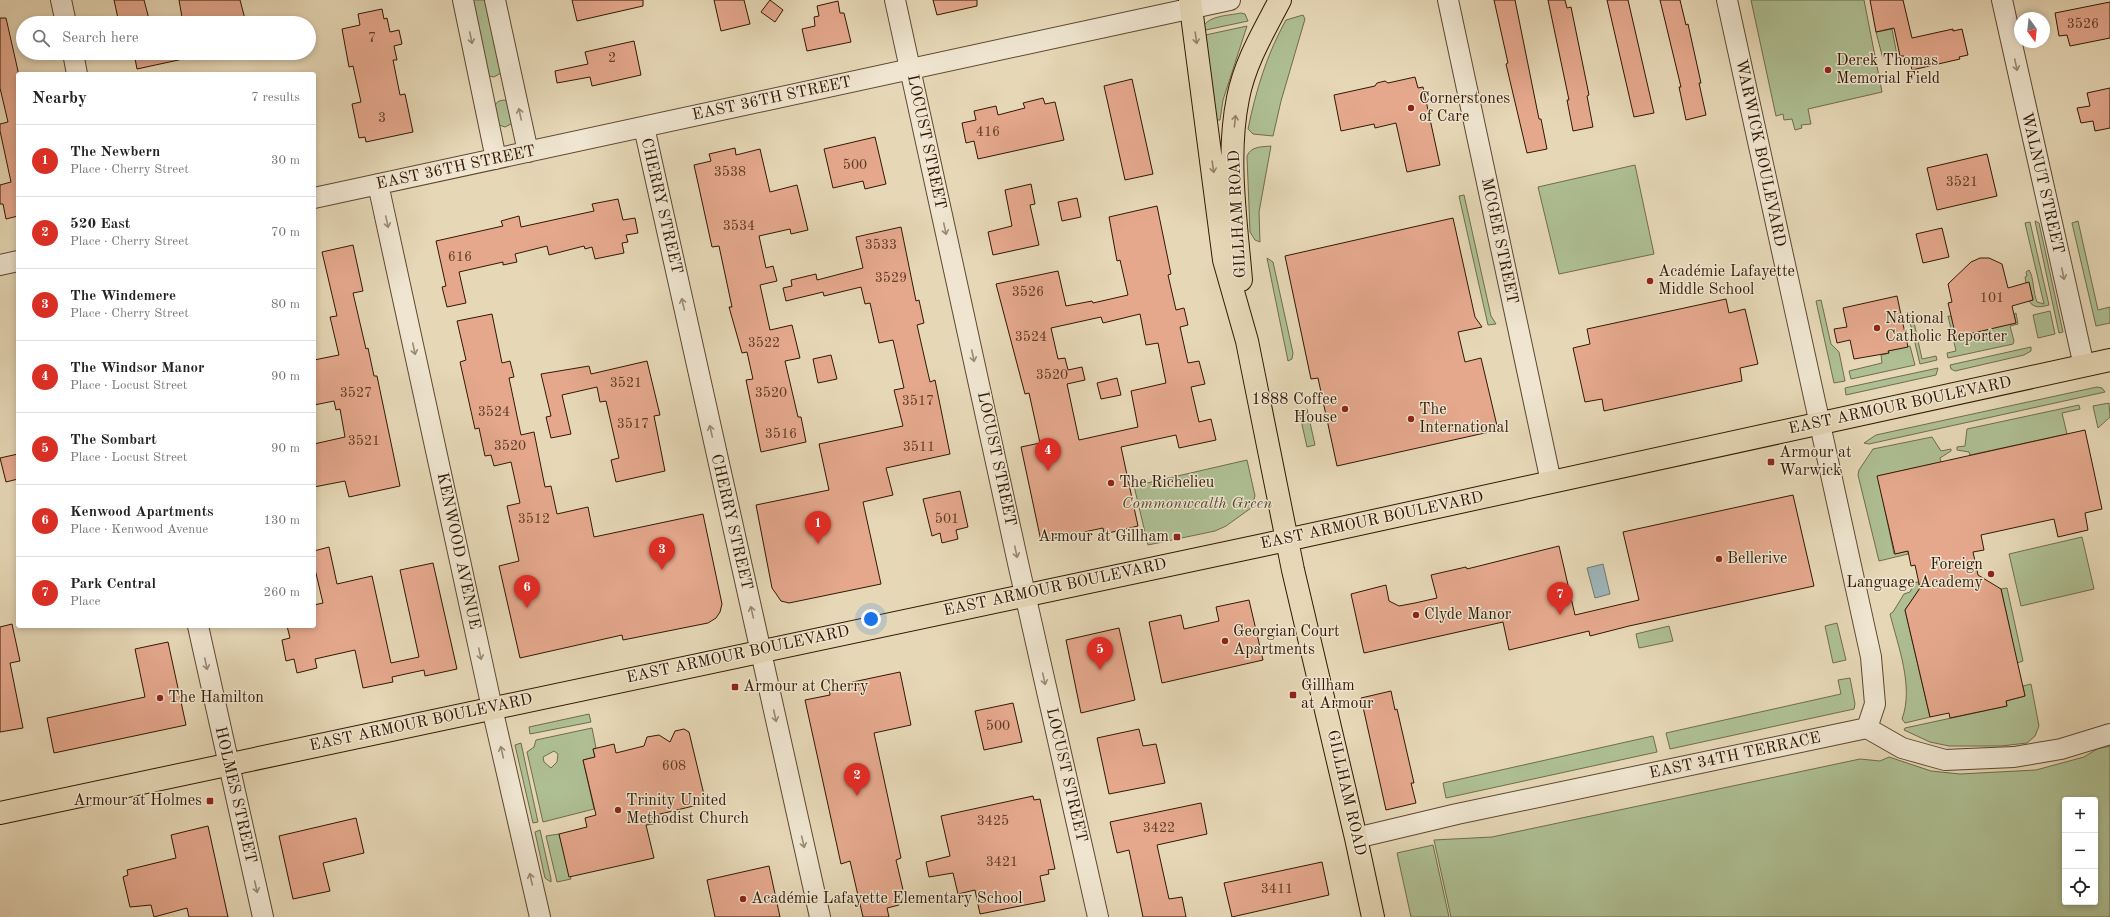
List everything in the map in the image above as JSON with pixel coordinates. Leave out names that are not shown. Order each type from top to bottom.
[{"type":"main road","name":"GILLHAM ROAD","points":[[1247,341],[1233,191],[1233,139],[1238,98],[1252,53],[1280,0]]},
{"type":"main road","name":"GILLHAM ROAD","points":[[1191,4],[1224,260],[1247,341],[1287,540],[1373,917]]},
{"type":"main road","name":"EAST ARMOUR BOULEVARD","points":[[0,813],[760,650],[1287,540],[2110,360]]},
{"type":"street","points":[[61,0],[64,16]]},
{"type":"street","points":[[463,0],[496,159]]},
{"type":"street","points":[[495,0],[528,152]]},
{"type":"street","name":"LOCUST STREET","points":[[896,0],[1025,594],[1098,917]]},
{"type":"street","name":"EAST 36TH STREET","points":[[316,198],[644,127],[1191,4],[1230,0]]},
{"type":"street","name":"MCGEE STREET","points":[[1448,0],[1551,482]]},
{"type":"street","name":"WARWICK BOULEVARD","points":[[1727,0],[1871,658],[1875,704],[1867,728]]},
{"type":"street","name":"WALNUT STREET","points":[[2002,0],[2084,366]]},
{"type":"street","points":[[74,60],[77,72]]},
{"type":"street","points":[[482,91],[514,85]]},
{"type":"street","name":"CHERRY STREET","points":[[644,127],[820,917]]},
{"type":"street","name":"KENWOOD AVENUE","points":[[378,184],[492,708],[540,917]]},
{"type":"street","points":[[0,265],[16,261]]},
{"type":"street","name":"HOLMES STREET","points":[[198,628],[263,917]]},
{"type":"street","points":[[1867,728],[1902,748],[1945,760],[2014,758],[2061,749],[2110,734]]},
{"type":"street","name":"EAST 34TH TERRACE","points":[[1356,838],[1465,812],[1867,728]]},
{"type":"green space","points":[[468,0],[490,0],[501,73],[494,77],[489,76]]},
{"type":"green space","name":"Derek Thomas Memorial Field","points":[[1751,0],[1864,0],[1882,92],[1808,109],[1811,124],[1801,125],[1802,128],[1795,130],[1792,119],[1784,120],[1783,114],[1776,116]]},
{"type":"green space","points":[[1241,13],[1245,14],[1248,21],[1201,31],[1207,22],[1212,19]]},
{"type":"green space","points":[[1303,15],[1305,19],[1281,101],[1273,136],[1253,134],[1248,129],[1251,115],[1263,73],[1273,46],[1286,20]]},
{"type":"green space","points":[[1247,26],[1223,100],[1220,120],[1214,120],[1201,36]]},
{"type":"green space","points":[[1892,29],[1897,55],[1883,59],[1876,32]]},
{"type":"green space","points":[[499,101],[508,101],[513,123],[505,127],[496,124],[492,107]]},
{"type":"green space","points":[[1271,146],[1259,212],[1260,242],[1255,240],[1250,232],[1247,156],[1251,150]]},
{"type":"green space","points":[[1635,165],[1654,254],[1559,274],[1538,187]]},
{"type":"green space","points":[[1464,195],[1491,316],[1496,324],[1488,325],[1459,196]]},
{"type":"green space","points":[[2035,221],[2039,223],[2063,332],[2059,333]]},
{"type":"green space","points":[[2078,221],[2098,310],[2110,307],[2110,323],[2096,326],[2072,223]]},
{"type":"green space","points":[[2030,222],[2049,305],[2038,307],[2031,304],[2029,301],[2033,300],[2029,283],[2026,283],[2025,277],[2027,276],[2026,272],[2029,270],[2032,277],[2037,302],[2044,304],[2025,223]]},
{"type":"green space","points":[[1267,258],[1273,262],[1293,353],[1292,359],[1288,361]]},
{"type":"green space","points":[[1821,300],[1831,344],[1839,352],[1845,381],[1834,383],[1816,301]]},
{"type":"green space","points":[[2050,311],[2055,334],[2038,338],[2033,315]]},
{"type":"green space","points":[[1912,313],[1922,359],[1936,356],[1937,360],[1920,364],[1908,314]]},
{"type":"green space","points":[[2016,313],[2018,324],[2010,326],[2014,341],[2013,344],[1948,358],[1947,353],[1956,351],[1948,316],[2016,323],[2014,314]]},
{"type":"green space","points":[[1910,346],[1915,365],[1851,379],[1849,371],[1882,363],[1881,355],[1889,353],[1888,351]]},
{"type":"green space","points":[[2031,347],[2031,351],[2024,355],[1955,371],[1951,369],[1950,365]]},
{"type":"green space","points":[[1938,368],[1936,375],[1846,395],[1845,388]]},
{"type":"green space","points":[[2097,387],[2102,388],[2105,392],[1869,444],[1864,443],[1876,435]]},
{"type":"green space","points":[[2109,403],[2110,417],[2098,428],[2093,406]]},
{"type":"green space","points":[[2079,405],[2080,409],[2062,413],[2067,434],[1970,455],[1969,452],[1957,450],[1957,447],[1965,446],[1967,429]]},
{"type":"green space","points":[[1307,409],[1315,445],[1307,447],[1299,411]]},
{"type":"green space","points":[[1932,437],[1941,451],[1951,449],[1951,451],[1940,458],[1941,462],[1878,476],[1894,554],[1908,551],[1908,554],[1879,561],[1858,475],[1859,470],[1873,449]]},
{"type":"green space","name":"Commonwealth Green","points":[[1247,460],[1255,496],[1251,508],[1226,526],[1215,531],[1148,545],[1134,486]]},
{"type":"green space","points":[[2082,537],[2094,589],[2021,606],[2009,554]]},
{"type":"green space","points":[[1918,582],[1920,588],[1905,610],[1930,717],[1905,723],[1902,719],[1905,707],[1906,680],[1904,666],[1890,614],[1893,612],[1904,594],[1910,592],[1912,588],[1911,583]]},
{"type":"green space","points":[[2007,588],[2023,661],[2017,663],[2001,589]]},
{"type":"green space","points":[[1837,623],[1846,660],[1833,663],[1825,626]]},
{"type":"green space","points":[[1669,626],[1673,641],[1639,648],[1636,634]]},
{"type":"green space","points":[[1850,678],[1855,704],[1854,709],[1670,749],[1666,733],[1841,694],[1838,680]]},
{"type":"green space","points":[[2031,684],[2039,726],[2035,736],[2027,743],[2001,746],[1949,746],[1930,742],[1904,730],[1905,728],[2007,706],[2006,701],[2025,696],[2023,686]]},
{"type":"green space","points":[[589,714],[591,722],[530,734],[529,727]]},
{"type":"green space","points":[[592,728],[596,748],[593,749],[595,757],[583,760],[594,809],[543,822],[527,752],[534,747],[536,740]],"holes":[[[554,751],[558,754],[557,762],[551,768],[544,762],[543,757]]]},
{"type":"green space","points":[[1653,736],[1657,752],[1446,798],[1443,783]]},
{"type":"green space","points":[[521,743],[538,822],[533,823],[515,745]]},
{"type":"green space","points":[[2110,746],[2110,917],[1451,917],[1434,840],[1492,837],[1860,759],[1880,761],[1889,757],[1931,771],[1960,774],[2036,770],[2084,757],[2097,749]]},
{"type":"green space","points":[[540,830],[551,882],[545,878],[535,832]]},
{"type":"green space","points":[[559,834],[571,879],[557,882],[546,836]]},
{"type":"green space","points":[[1433,845],[1449,917],[1411,917],[1397,853]]},
{"type":"water","points":[[1603,564],[1610,594],[1595,598],[1587,568]]},
{"type":"building","points":[[114,0],[144,0],[148,16],[117,16]]},
{"type":"building","points":[[179,0],[240,0],[244,16],[182,16]]},
{"type":"building","points":[[572,0],[643,0],[643,6],[577,21]]},
{"type":"building","points":[[714,0],[744,0],[750,24],[721,31]]},
{"type":"building","points":[[770,0],[783,10],[775,22],[761,12]]},
{"type":"building","points":[[933,0],[977,0],[977,6],[937,15]]},
{"type":"building","points":[[1494,0],[1515,0],[1539,119],[1541,119],[1547,149],[1527,153],[1506,64],[1508,63]]},
{"type":"building","points":[[1548,0],[1565,0],[1567,8],[1571,7],[1589,95],[1587,96],[1593,127],[1573,131],[1567,100],[1569,100]]},
{"type":"building","points":[[1607,0],[1628,0],[1654,113],[1634,117]]},
{"type":"building","points":[[1660,0],[1680,0],[1686,25],[1688,24],[1701,83],[1699,83],[1706,115],[1686,120],[1679,87],[1681,87]]},
{"type":"building","points":[[1870,0],[1903,0],[1912,38],[1953,29],[1953,31],[1962,29],[1968,55],[1959,57],[1960,59],[1912,70],[1910,61],[1905,62],[1904,56],[1900,56],[1894,28],[1876,32]]},
{"type":"building","points":[[838,1],[840,13],[844,13],[851,42],[807,51],[802,29],[815,26],[814,17],[819,16],[817,6]]},
{"type":"building","points":[[2110,2],[2110,38],[2070,46],[2067,35],[2059,36],[2055,13]]},
{"type":"building","points":[[382,9],[384,19],[387,18],[390,32],[399,30],[402,44],[394,46],[397,60],[393,60],[400,95],[405,94],[413,132],[366,142],[365,137],[359,138],[352,104],[361,102],[353,66],[349,67],[342,29],[360,25],[358,14]]},
{"type":"building","points":[[0,18],[6,18],[18,72],[16,72],[16,216],[6,219],[3,204],[0,204],[0,185],[11,182],[0,131],[0,124],[8,122],[0,88]]},
{"type":"building","points":[[634,41],[641,75],[592,86],[590,77],[557,83],[555,71],[588,64],[585,52]]},
{"type":"building","points":[[135,60],[178,60],[137,69]]},
{"type":"building","points":[[1415,77],[1418,88],[1423,87],[1440,165],[1407,172],[1396,123],[1375,128],[1374,124],[1341,131],[1334,95],[1375,86],[1377,83],[1385,81],[1388,83]]},
{"type":"building","points":[[1132,79],[1153,174],[1125,180],[1104,86]]},
{"type":"building","points":[[2110,88],[2110,128],[2095,131],[2093,121],[2081,123],[2077,108],[2090,106],[2087,93]]},
{"type":"building","points":[[1043,98],[1045,104],[1055,102],[1064,140],[978,159],[974,141],[966,143],[962,123],[976,120],[974,111],[996,106],[998,115],[1025,108],[1023,103]]},
{"type":"building","points":[[875,137],[886,184],[865,189],[863,181],[833,188],[824,149]]},
{"type":"building","points":[[735,148],[736,155],[760,149],[770,192],[797,185],[808,230],[791,234],[790,229],[759,236],[766,268],[773,266],[777,281],[760,285],[770,330],[792,325],[800,358],[785,361],[798,417],[801,417],[806,442],[761,452],[746,380],[753,379],[747,352],[742,353],[729,307],[732,307],[719,246],[712,247],[694,165],[711,161],[709,154]]},
{"type":"building","points":[[1987,154],[1997,196],[1937,210],[1927,168]]},
{"type":"building","points":[[1031,184],[1035,204],[1030,205],[1039,245],[993,255],[988,232],[1012,226],[1005,190]]},
{"type":"building","points":[[1077,198],[1081,217],[1062,221],[1058,202]]},
{"type":"building","points":[[618,199],[623,220],[635,218],[638,233],[626,235],[628,242],[622,243],[624,253],[595,259],[592,247],[585,249],[584,246],[549,255],[547,246],[515,254],[517,262],[503,265],[503,262],[459,272],[466,303],[447,307],[442,287],[446,286],[436,241],[503,226],[501,221],[519,216],[521,227],[594,211],[592,204]]},
{"type":"building","points":[[1157,206],[1171,274],[1168,275],[1176,310],[1184,308],[1188,325],[1180,327],[1188,363],[1199,361],[1205,384],[1191,387],[1199,422],[1211,419],[1216,440],[1179,448],[1176,435],[1121,447],[1138,526],[1104,534],[1103,528],[1041,541],[1021,447],[1040,443],[1029,393],[1025,394],[996,284],[1058,271],[1066,306],[1092,301],[1093,303],[1128,295],[1120,260],[1117,261],[1109,217]],"holes":[[[1140,314],[1146,345],[1158,343],[1166,383],[1131,391],[1138,427],[1079,440],[1067,384],[1085,380],[1082,367],[1068,370],[1065,358],[1058,359],[1051,328],[1101,317],[1103,323]]]},
{"type":"building","points":[[1453,218],[1475,317],[1482,327],[1458,332],[1465,362],[1481,358],[1498,430],[1337,466],[1318,378],[1311,379],[1285,256]]},
{"type":"building","points":[[901,227],[916,301],[919,300],[924,323],[917,325],[930,382],[935,380],[950,454],[886,468],[893,495],[863,502],[881,584],[789,603],[781,601],[772,588],[756,505],[829,490],[819,444],[903,426],[894,390],[904,388],[893,340],[879,343],[870,303],[865,304],[861,287],[824,296],[823,292],[786,301],[783,288],[792,286],[791,280],[816,274],[817,280],[863,268],[856,237]]},
{"type":"building","points":[[1942,228],[1949,257],[1923,263],[1916,234]]},
{"type":"building","points":[[353,245],[363,291],[353,293],[366,349],[368,348],[374,376],[377,376],[400,486],[349,497],[345,481],[316,487],[316,444],[345,437],[340,409],[336,410],[334,401],[316,405],[316,360],[339,355],[330,317],[337,316],[322,252]]},
{"type":"building","points":[[1980,258],[1989,258],[2002,264],[2008,288],[2029,282],[2033,300],[2012,306],[2016,323],[1956,337],[1948,303],[1952,302],[1948,284],[1971,262]]},
{"type":"building","points":[[1897,296],[1908,347],[1888,351],[1889,353],[1854,359],[1850,340],[1837,343],[1834,329],[1847,327],[1843,308]]},
{"type":"building","points":[[1726,299],[1729,313],[1745,309],[1758,364],[1740,368],[1742,381],[1604,411],[1602,399],[1585,402],[1573,348],[1590,344],[1587,329]]},
{"type":"building","points":[[492,314],[502,363],[510,361],[514,377],[509,378],[521,435],[534,432],[545,487],[551,486],[557,514],[588,507],[594,537],[703,514],[722,604],[720,612],[716,618],[708,623],[623,640],[622,635],[520,658],[499,566],[519,561],[507,506],[520,503],[511,462],[494,466],[491,455],[485,456],[479,428],[475,429],[460,362],[466,360],[457,321]]},
{"type":"building","points":[[831,355],[837,379],[818,383],[813,359]]},
{"type":"building","points":[[647,361],[660,415],[654,416],[665,471],[616,482],[611,460],[619,458],[606,401],[600,402],[597,387],[562,395],[571,434],[551,438],[546,417],[551,416],[541,374],[589,366],[591,374]]},
{"type":"building","points":[[1117,378],[1121,395],[1101,399],[1097,383]]},
{"type":"building","points":[[2085,430],[2102,509],[2085,513],[2088,530],[2058,537],[2054,519],[1981,535],[1984,550],[1973,552],[1978,575],[2001,589],[2025,696],[2006,701],[2007,706],[1950,718],[1949,713],[1930,717],[1905,610],[1920,588],[1915,565],[1911,566],[1908,551],[1895,554],[1877,476]]},
{"type":"building","points":[[16,454],[16,480],[6,482],[0,458]]},
{"type":"building","points":[[960,491],[968,527],[956,530],[958,539],[942,543],[940,533],[932,536],[923,499]]},
{"type":"building","points":[[1793,495],[1814,586],[1629,626],[1590,636],[1589,631],[1509,650],[1503,622],[1364,653],[1351,594],[1386,585],[1389,601],[1399,606],[1437,598],[1431,575],[1466,567],[1467,569],[1559,546],[1575,615],[1639,600],[1623,532]]},
{"type":"building","points":[[329,547],[337,584],[372,576],[391,663],[419,657],[400,570],[433,563],[457,669],[425,676],[424,670],[392,677],[393,682],[363,688],[355,650],[315,659],[317,668],[297,673],[294,659],[286,661],[282,640],[290,638],[288,628],[316,628],[316,605],[323,603],[316,573],[316,550]]},
{"type":"building","name":"Georgian Court Apartments","points":[[1249,600],[1263,660],[1162,683],[1149,622],[1181,615],[1184,629],[1219,621],[1216,607]]},
{"type":"building","points":[[12,624],[20,661],[10,663],[23,728],[0,732],[0,627]]},
{"type":"building","points":[[1119,628],[1135,700],[1081,713],[1066,640]]},
{"type":"building","name":"The Hamilton","points":[[168,642],[186,725],[54,753],[47,718],[145,697],[135,649]]},
{"type":"building","points":[[900,672],[911,725],[874,733],[901,858],[896,860],[905,898],[898,899],[899,905],[887,908],[889,917],[863,917],[850,861],[841,864],[805,700],[830,695],[829,687]]},
{"type":"building","points":[[1391,691],[1395,710],[1397,709],[1414,783],[1411,783],[1416,803],[1386,810],[1361,698]]},
{"type":"building","points":[[1013,703],[1022,742],[984,750],[975,711]]},
{"type":"building","name":"Trinity United Methodist Church","points":[[684,729],[689,732],[706,803],[652,816],[654,824],[646,825],[654,858],[569,877],[559,834],[587,827],[585,818],[596,815],[583,760],[595,757],[593,749],[614,744],[616,753],[644,746],[647,737],[659,735],[670,742],[675,731]]},
{"type":"building","points":[[1139,729],[1143,746],[1156,744],[1165,783],[1109,794],[1097,738]]},
{"type":"building","points":[[1033,796],[1034,800],[1040,799],[1055,869],[1048,870],[1049,874],[1040,876],[1045,901],[980,914],[975,890],[958,894],[953,873],[929,877],[926,862],[950,856],[941,816]]},
{"type":"building","points":[[1201,803],[1207,834],[1157,845],[1169,899],[1182,897],[1186,917],[1143,917],[1129,850],[1117,853],[1110,822]]},
{"type":"building","points":[[356,818],[364,853],[323,863],[330,891],[293,899],[279,836]]},
{"type":"building","points":[[208,826],[228,917],[189,917],[187,908],[154,917],[151,905],[130,907],[123,877],[128,875],[127,870],[176,858],[171,835]]},
{"type":"building","points":[[1322,862],[1329,895],[1232,917],[1224,883]]},
{"type":"building","name":"Académie Lafayette Elementary School","points":[[769,866],[780,917],[715,917],[707,880]]},
{"type":"place","name":"Derek Thomas Memorial Field","points":[[1828,70]]},
{"type":"place","name":"Cornerstones of Care","points":[[1411,108]]},
{"type":"place","name":"Académie Lafayette Middle School","points":[[1650,281]]},
{"type":"place","name":"National Catholic Reporter","points":[[1877,328]]},
{"type":"place","name":"1888 Coffee House","points":[[1345,409]]},
{"type":"place","name":"The International","points":[[1411,419]]},
{"type":"place","name":"Armour at Warwick","points":[[1771,462]]},
{"type":"place","name":"The Windsor Manor","points":[[1048,471]]},
{"type":"place","name":"The Richelieu","points":[[1111,483]]},
{"type":"place","name":"Armour at Gillham","points":[[1177,537]]},
{"type":"place","name":"The Newbern","points":[[818,544]]},
{"type":"place","name":"Bellerive","points":[[1719,559]]},
{"type":"place","name":"The Windemere","points":[[662,570]]},
{"type":"place","name":"Foreign Language Academy","points":[[1991,574]]},
{"type":"place","name":"Kenwood Apartments","points":[[527,608]]},
{"type":"place","name":"Clyde Manor","points":[[1416,615]]},
{"type":"place","name":"Park Central","points":[[1560,615]]},
{"type":"place","name":"Georgian Court Apartments","points":[[1225,641]]},
{"type":"place","name":"The Sombart","points":[[1100,670]]},
{"type":"place","name":"Armour at Cherry","points":[[735,687]]},
{"type":"place","name":"Gillham at Armour","points":[[1293,695]]},
{"type":"place","name":"The Hamilton","points":[[160,698]]},
{"type":"place","name":"520 East","points":[[857,796]]},
{"type":"place","name":"Armour at Holmes","points":[[210,801]]},
{"type":"place","name":"Trinity United Methodist Church","points":[[618,810]]},
{"type":"place","name":"Académie Lafayette Elementary School","points":[[743,899]]}]
